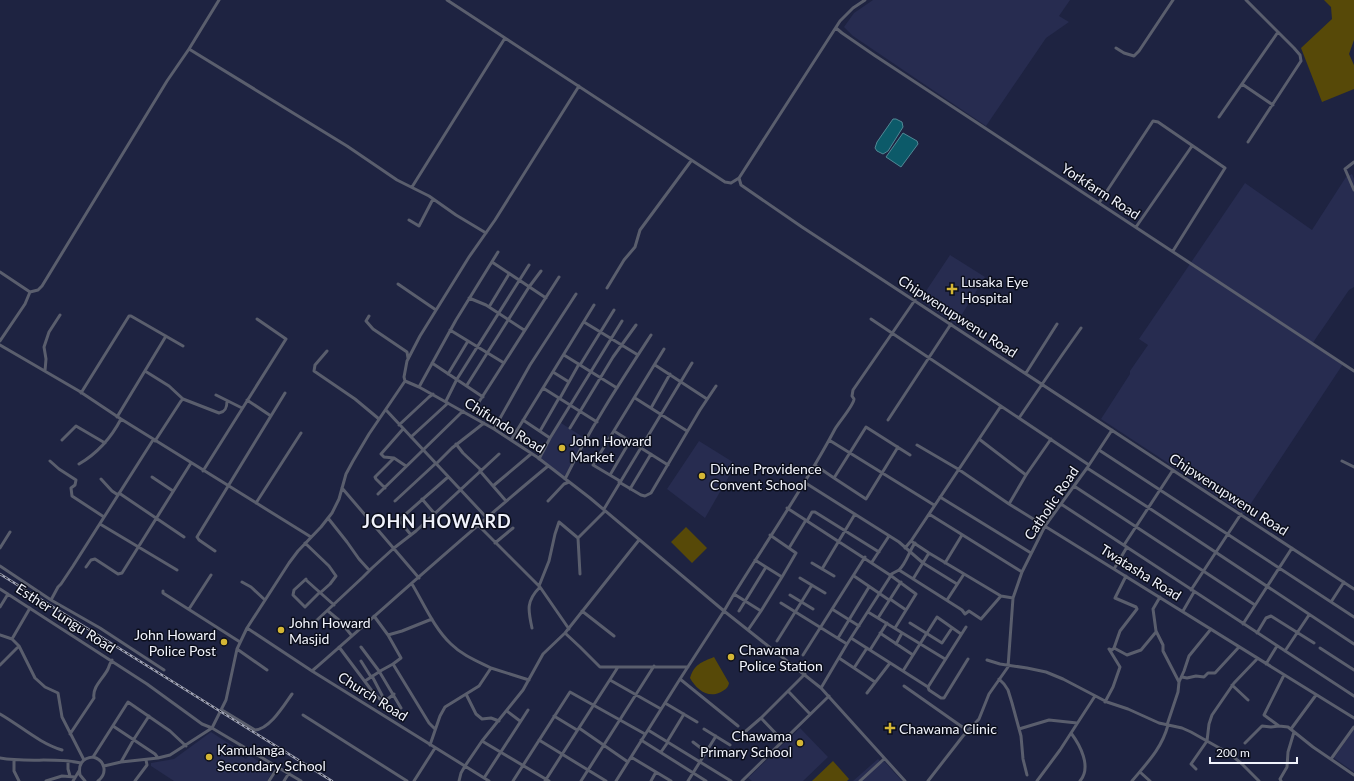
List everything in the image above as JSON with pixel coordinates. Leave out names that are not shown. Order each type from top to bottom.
[{"type":"street","points":[[0,272],[30,292],[38,290],[45,281],[167,81],[189,49],[219,0]]},
{"type":"street","points":[[447,0],[691,161],[728,183],[734,182],[739,178],[845,15],[865,0]]},
{"type":"street","points":[[1116,48],[1124,53],[1134,56],[1173,0]]},
{"type":"street","points":[[1246,0],[1294,48],[1300,55],[1301,61],[1248,142]]},
{"type":"street","name":"Yorkfarm Road","points":[[836,28],[842,34],[1354,371]]},
{"type":"street","points":[[1219,117],[1278,32]]},
{"type":"street","points":[[412,187],[505,38]]},
{"type":"street","points":[[189,49],[347,146],[397,180],[433,199],[486,233]]},
{"type":"street","points":[[1242,84],[1273,105]]},
{"type":"street","points":[[104,766],[170,755],[212,728],[226,700],[237,649],[247,628],[289,563],[328,518],[339,499],[346,474],[353,461],[405,381],[405,369],[408,358],[420,336],[461,268],[486,233],[579,86]]},
{"type":"street","points":[[1099,203],[1153,121],[1158,122],[1224,166],[1225,169],[1173,252]]},
{"type":"street","points":[[1136,227],[1192,146]]},
{"type":"street","points":[[607,288],[624,260],[635,247],[640,230],[691,161]]},
{"type":"street","points":[[1354,162],[1345,169],[1354,190]]},
{"type":"street","name":"Chipwenupwenu Road","points":[[739,178],[741,185],[746,189],[1354,589]]},
{"type":"street","points":[[409,220],[419,226],[433,199]]},
{"type":"street","points":[[419,387],[450,330],[498,252]]},
{"type":"street","points":[[492,262],[546,298]]},
{"type":"street","points":[[411,438],[447,402],[457,380],[529,265]]},
{"type":"street","points":[[466,385],[529,287],[541,271]]},
{"type":"street","points":[[489,307],[509,274]]},
{"type":"street","points":[[477,405],[559,277]]},
{"type":"street","points":[[398,284],[436,310]]},
{"type":"street","points":[[0,341],[25,304],[30,292]]},
{"type":"street","points":[[494,429],[530,365],[576,294]]},
{"type":"street","points":[[470,298],[489,307],[524,330]]},
{"type":"street","points":[[616,781],[815,465],[840,420],[854,403],[854,398],[852,396],[853,390],[915,300]]},
{"type":"street","points":[[511,440],[594,305]]},
{"type":"street","points":[[540,431],[614,310]]},
{"type":"street","points":[[45,371],[46,359],[44,347],[49,332],[60,315]]},
{"type":"street","points":[[81,393],[129,316],[183,346]]},
{"type":"street","points":[[369,316],[366,321],[373,329],[407,352],[408,358]]},
{"type":"street","points":[[203,470],[286,339],[257,319]]},
{"type":"street","points":[[871,319],[1051,439],[1088,467],[1354,644]]},
{"type":"street","points":[[539,458],[622,321]]},
{"type":"street","points":[[584,322],[638,355]]},
{"type":"street","points":[[888,420],[951,324]]},
{"type":"street","points":[[1026,373],[1057,324]]},
{"type":"street","points":[[570,428],[622,344],[636,325]]},
{"type":"street","points":[[1018,418],[1081,328]]},
{"type":"street","points":[[450,330],[504,364]]},
{"type":"street","points":[[565,479],[584,443],[617,388],[652,335]]},
{"type":"street","points":[[117,417],[166,336]]},
{"type":"street","points":[[448,374],[468,341]]},
{"type":"street","points":[[0,345],[81,393],[117,417],[312,537]]},
{"type":"street","points":[[664,349],[593,465],[630,489],[641,495],[648,495],[716,386]]},
{"type":"street","points":[[327,351],[315,365],[314,371],[355,399],[379,419]]},
{"type":"street","points":[[564,355],[617,388]]},
{"type":"street","points":[[432,363],[483,397]]},
{"type":"street","points":[[580,574],[578,538],[604,510],[619,482],[692,363]]},
{"type":"street","points":[[655,365],[707,399]]},
{"type":"street","points":[[145,371],[169,386],[183,400],[219,413],[222,413],[226,409],[228,401]]},
{"type":"street","points":[[553,372],[569,382]]},
{"type":"street","points":[[651,408],[670,374]]},
{"type":"street","name":"Chifundo Road","points":[[405,381],[433,394],[484,423],[539,458],[604,510],[724,611],[821,688],[905,781]]},
{"type":"street","points":[[543,388],[571,404],[597,422]]},
{"type":"street","points":[[215,551],[198,540],[197,537],[285,393]]},
{"type":"street","points":[[399,425],[433,394]]},
{"type":"street","points":[[216,395],[242,408]]},
{"type":"street","points":[[635,398],[687,431]]},
{"type":"street","points":[[51,600],[154,440],[183,400]]},
{"type":"street","points":[[247,400],[271,416]]},
{"type":"street","points":[[905,548],[912,541],[934,505],[1000,406]]},
{"type":"street","points":[[386,410],[486,517]]},
{"type":"street","points":[[378,494],[463,411]]},
{"type":"street","points":[[79,464],[92,455],[111,437],[121,419]]},
{"type":"street","points":[[523,420],[550,438]]},
{"type":"street","points":[[395,500],[436,464],[456,444],[484,423]]},
{"type":"street","points":[[62,440],[76,426],[105,443]]},
{"type":"street","points":[[834,478],[866,427],[910,455]]},
{"type":"street","points":[[403,429],[381,454],[384,457],[394,458],[406,466]]},
{"type":"street","name":"Catholic Road","points":[[1009,665],[1013,598],[1022,572],[1045,526],[1088,467],[1112,430]]},
{"type":"street","points":[[614,431],[668,465]]},
{"type":"street","points":[[256,503],[301,433]]},
{"type":"street","points":[[979,439],[1026,475]]},
{"type":"street","points":[[1009,504],[1026,475],[1051,439]]},
{"type":"street","points":[[829,440],[934,505]]},
{"type":"street","points":[[610,475],[630,441]]},
{"type":"street","points":[[456,444],[506,501]]},
{"type":"street","name":"Twatasha Road","points":[[917,445],[958,469],[1009,504],[1354,718]]},
{"type":"street","points":[[815,465],[866,498],[883,474],[898,448]]},
{"type":"street","points":[[1099,450],[1354,617]]},
{"type":"street","points":[[316,621],[369,570],[499,454]]},
{"type":"street","points":[[493,486],[531,454]]},
{"type":"street","points":[[630,489],[651,454]]},
{"type":"street","points":[[385,488],[375,478],[394,458]]},
{"type":"street","points":[[50,461],[76,480],[71,488],[72,496],[104,517]]},
{"type":"street","points":[[1342,462],[1354,467]]},
{"type":"street","points":[[86,567],[92,560],[95,559],[120,574],[139,548],[191,463]]},
{"type":"street","points":[[312,670],[419,578],[486,517],[548,466]]},
{"type":"street","points":[[1114,569],[1137,527],[1173,470]]},
{"type":"street","points":[[152,477],[174,491]]},
{"type":"street","points":[[411,534],[399,520],[448,477]]},
{"type":"street","points":[[101,479],[112,491],[184,536]]},
{"type":"street","points":[[548,501],[564,484],[569,482]]},
{"type":"street","points":[[804,482],[855,514],[905,548],[923,563],[957,584]]},
{"type":"street","points":[[1074,486],[1255,605]]},
{"type":"street","points":[[342,488],[419,578]]},
{"type":"street","points":[[940,497],[1031,553]]},
{"type":"street","points":[[422,500],[434,513]]},
{"type":"street","points":[[1061,504],[1354,696]]},
{"type":"street","points":[[787,508],[865,557],[916,594],[895,628]]},
{"type":"street","points":[[789,548],[806,520],[812,512],[815,512],[878,552]]},
{"type":"street","points":[[822,569],[855,514]]},
{"type":"street","points":[[929,514],[1022,572]]},
{"type":"street","points":[[1183,611],[1204,571],[1241,514]]},
{"type":"street","points":[[328,518],[359,560],[369,570]]},
{"type":"street","points":[[532,628],[529,605],[534,593],[540,587],[550,561],[559,522],[578,538]]},
{"type":"street","points":[[100,524],[177,570]]},
{"type":"street","points":[[478,525],[540,587],[568,629]]},
{"type":"street","points":[[495,543],[513,528]]},
{"type":"street","points":[[0,548],[10,532]]},
{"type":"street","points":[[945,563],[962,534]]},
{"type":"street","points":[[748,630],[796,554],[796,552],[770,536]]},
{"type":"street","points":[[872,562],[888,536]]},
{"type":"street","points":[[459,781],[465,766],[482,741],[507,711],[529,680],[543,654],[565,633],[639,540]]},
{"type":"street","points":[[912,541],[945,563],[1001,596],[1013,598]]},
{"type":"street","points":[[305,543],[336,576],[330,584],[320,592],[305,607],[293,596],[292,593],[294,590],[306,580],[320,592],[334,605]]},
{"type":"street","points":[[821,688],[890,575],[899,570],[915,543]]},
{"type":"street","points":[[1243,624],[1292,548]]},
{"type":"street","points":[[912,579],[929,553]]},
{"type":"street","points":[[803,655],[865,557]]},
{"type":"street","points":[[755,560],[782,577]]},
{"type":"street","points":[[812,563],[834,576]]},
{"type":"street","points":[[0,566],[51,600],[100,628],[164,670]]},
{"type":"street","points":[[738,611],[766,567]]},
{"type":"street","points":[[899,570],[947,600],[962,610],[965,614],[969,611],[981,619],[1001,596]]},
{"type":"street","points":[[947,600],[964,574]]},
{"type":"street","points":[[189,609],[211,575]]},
{"type":"street","points":[[854,576],[879,594],[906,610]]},
{"type":"street","points":[[1114,648],[1121,630],[1137,609],[1136,607],[1115,598],[1126,576]]},
{"type":"street","points":[[800,578],[825,593]]},
{"type":"street","points":[[242,582],[251,587],[265,600]]},
{"type":"street","points":[[878,618],[901,582]]},
{"type":"street","points":[[1331,602],[1344,582]]},
{"type":"street","points":[[412,584],[432,619],[452,645],[466,655],[491,668],[529,680]]},
{"type":"street","points":[[777,641],[812,585]]},
{"type":"street","points":[[838,638],[869,587]]},
{"type":"street","name":"Esther Lungu Road","points":[[0,589],[112,660],[202,724],[212,728],[289,773],[297,780],[302,781]]},
{"type":"street","points":[[163,591],[240,642]]},
{"type":"street","points":[[0,607],[8,594]]},
{"type":"street","points":[[734,594],[761,611]]},
{"type":"street","points":[[790,595],[813,609]]},
{"type":"street","points":[[1160,597],[1153,609],[1156,632],[1163,645],[1163,651],[1179,682]]},
{"type":"street","points":[[781,602],[847,644]]},
{"type":"street","points":[[12,639],[30,608]]},
{"type":"street","points":[[832,609],[859,626]]},
{"type":"street","points":[[328,611],[340,621],[352,636]]},
{"type":"street","points":[[582,611],[614,636]]},
{"type":"street","points":[[868,612],[945,658]]},
{"type":"street","points":[[1285,651],[1309,615]]},
{"type":"street","points":[[365,681],[379,671],[394,664],[401,658],[388,635],[374,616]]},
{"type":"street","points":[[1257,633],[1266,618],[1269,616],[1314,643]]},
{"type":"street","points":[[903,671],[937,617],[961,634]]},
{"type":"street","points":[[388,635],[432,619]]},
{"type":"street","points":[[854,668],[880,634],[886,623]]},
{"type":"street","points":[[910,623],[942,643],[952,628]]},
{"type":"street","points":[[928,687],[966,627]]},
{"type":"street","name":"Church Road","points":[[247,628],[489,781]]},
{"type":"street","points":[[1132,781],[1159,748],[1178,692],[1179,682],[1190,653],[1211,629]]},
{"type":"street","points":[[1105,702],[1113,687],[1120,668],[1109,649],[1112,650],[1114,648],[1127,655],[1139,651],[1156,632]]},
{"type":"street","points":[[565,633],[600,667],[688,667]]},
{"type":"street","points":[[896,644],[902,633]]},
{"type":"street","points":[[880,634],[913,655]]},
{"type":"street","points":[[0,635],[12,639],[19,646],[34,678],[58,693],[62,717],[84,760]]},
{"type":"street","points":[[851,638],[928,687],[929,690],[942,698],[968,659]]},
{"type":"street","points":[[0,664],[19,646]]},
{"type":"street","points":[[1266,664],[1277,646]]},
{"type":"street","points":[[339,647],[375,695],[383,702],[385,701]]},
{"type":"street","points":[[362,647],[394,694],[401,708]]},
{"type":"street","points":[[1182,677],[1204,677],[1208,673],[1215,673],[1239,647]]},
{"type":"street","points":[[1320,648],[1354,670]]},
{"type":"street","points":[[237,649],[267,670]]},
{"type":"street","points":[[839,658],[875,682]]},
{"type":"street","points":[[1196,769],[1191,764],[1207,741],[1209,724],[1212,715],[1232,685],[1257,658]]},
{"type":"street","points":[[70,734],[94,698],[93,694],[96,687],[112,660]]},
{"type":"street","points":[[987,660],[1000,664],[1046,672],[1063,679],[1105,702],[1128,709],[1159,723],[1182,728],[1236,759],[1260,781]]},
{"type":"street","points":[[361,661],[372,676],[385,701]]},
{"type":"street","points":[[868,693],[890,663]]},
{"type":"street","points":[[394,664],[429,723],[435,729]]},
{"type":"street","points":[[928,781],[979,719],[988,696],[1009,665]]},
{"type":"street","points":[[581,781],[654,666]]},
{"type":"street","points":[[430,745],[440,716],[445,707],[479,686],[491,668]]},
{"type":"street","points":[[482,741],[501,751],[547,780],[618,668]]},
{"type":"street","points":[[746,731],[805,674]]},
{"type":"street","points":[[1279,726],[1264,714],[1284,675]]},
{"type":"street","points":[[680,678],[738,726]]},
{"type":"street","points":[[999,679],[1008,690],[1021,736],[1023,759],[1027,775]]},
{"type":"street","points":[[610,680],[661,709]]},
{"type":"street","points":[[1232,685],[1248,700]]},
{"type":"street","points":[[904,686],[968,731]]},
{"type":"street","points":[[788,691],[810,714]]},
{"type":"street","points":[[513,781],[570,692],[645,734]]},
{"type":"street","points":[[222,710],[255,730],[259,730],[275,717],[292,694]]},
{"type":"street","points":[[385,701],[394,694]]},
{"type":"street","points":[[466,694],[476,714],[482,719],[491,718],[499,720]]},
{"type":"street","points":[[1280,781],[1287,767],[1288,752],[1293,731],[1316,694]]},
{"type":"street","points":[[742,781],[829,696]]},
{"type":"street","points":[[1037,781],[1051,763],[1095,696]]},
{"type":"street","points":[[73,781],[79,771],[81,763],[84,760],[93,757],[128,702],[178,738],[186,746]]},
{"type":"street","points":[[665,703],[697,722]]},
{"type":"street","points":[[484,778],[528,710]]},
{"type":"street","points":[[507,711],[520,721]]},
{"type":"street","points":[[0,714],[49,746],[62,750]]},
{"type":"street","points":[[661,752],[684,714]]},
{"type":"street","points":[[303,715],[407,781]]},
{"type":"street","points":[[121,762],[149,716]]},
{"type":"street","points":[[554,716],[604,745],[628,762]]},
{"type":"street","points":[[761,718],[783,742]]},
{"type":"street","points":[[1019,729],[1049,720],[1077,723]]},
{"type":"street","points":[[113,726],[134,739],[155,754],[158,758]]},
{"type":"street","points":[[1245,743],[1262,726],[1286,726],[1313,747],[1354,775]]},
{"type":"street","points":[[1331,759],[1354,727]]},
{"type":"street","points":[[704,729],[730,745]]},
{"type":"street","points":[[648,730],[731,781]]},
{"type":"street","points":[[1071,733],[1079,743],[1081,753],[1084,758],[1084,774],[1080,781]]},
{"type":"street","points":[[688,781],[716,736]]},
{"type":"street","points":[[539,740],[606,781]]},
{"type":"street","points":[[641,740],[706,781]]},
{"type":"street","points":[[693,742],[706,752]]},
{"type":"street","points":[[414,781],[435,748]]},
{"type":"street","points":[[93,757],[101,761],[104,766],[103,775],[98,781]]},
{"type":"street","points":[[632,757],[670,781]]},
{"type":"street","points":[[0,758],[81,763]]},
{"type":"street","points":[[860,781],[884,759]]},
{"type":"street","points":[[14,760],[14,771],[19,781]]},
{"type":"street","points":[[135,781],[147,765],[146,760]]},
{"type":"street","points":[[68,761],[70,776]]},
{"type":"street","points":[[269,781],[278,767]]},
{"type":"street","points":[[79,771],[81,777],[86,781]]},
{"type":"street","points":[[651,781],[656,772]]},
{"type":"street","points":[[1140,772],[1150,781]]},
{"type":"street","points":[[284,781],[289,773]]},
{"type":"street","points":[[46,781],[62,776],[75,777]]},
{"type":"shaded area","points":[[873,0],[1070,0],[1059,16],[1069,22],[1046,38],[986,126],[853,36],[844,27],[854,13]]},
{"type":"shaded area","points":[[1324,0],[1354,0],[1354,40],[1349,54],[1354,65],[1354,89],[1322,102],[1301,48],[1332,19],[1331,7]]},
{"type":"shaded area","points":[[893,119],[902,122],[903,127],[888,151],[883,154],[875,148],[877,142]]},
{"type":"shaded area","points":[[903,133],[917,141],[918,144],[901,167],[886,157]]},
{"type":"shaded area","points":[[1352,174],[1354,179],[1354,287],[1349,290],[1312,344],[1343,364],[1244,514],[1101,419],[1130,374],[1130,371],[1148,345],[1139,339],[1245,183],[1312,230],[1346,177]]},
{"type":"shaded area","name":"Lusaka Eye Hospital","points":[[950,255],[985,277],[956,324],[920,300]]},
{"type":"shaded area","name":"John Howard Market","points":[[561,423],[586,439],[564,477],[538,458]]},
{"type":"shaded area","name":"Divine Providence Convent School","points":[[699,441],[736,464],[705,518],[667,489]]},
{"type":"shaded area","points":[[686,527],[707,548],[692,563],[671,542]]},
{"type":"shaded area","points":[[714,657],[729,683],[721,692],[716,694],[707,694],[699,689],[690,678],[696,667],[702,662]]},
{"type":"shaded area","name":"Chawama Primary School","points":[[800,728],[828,757],[803,781],[752,781],[748,778]]},
{"type":"shaded area","points":[[1354,729],[1354,772],[1334,758]]},
{"type":"shaded area","name":"Kamulanga Secondary School","points":[[211,732],[242,752],[241,756],[246,759],[249,755],[273,771],[267,781],[174,781],[151,766],[151,763],[174,759]]},
{"type":"shaded area","points":[[878,759],[882,763],[884,761],[902,781],[853,781]]},
{"type":"shaded area","points":[[833,761],[849,779],[847,781],[812,781]]},
{"type":"railway","points":[[0,574],[332,781]]},
{"type":"place","name":"Lusaka Eye Hospital","points":[[952,289]]},
{"type":"place","name":"John Howard Market","points":[[562,448]]},
{"type":"place","name":"Divine Providence Convent School","points":[[702,476]]},
{"type":"place","name":"John Howard Masjid","points":[[281,630]]},
{"type":"place","name":"John Howard Police Post","points":[[224,642]]},
{"type":"place","name":"Chawama Police Station","points":[[731,657]]},
{"type":"place","name":"Chawama Clinic","points":[[890,728]]},
{"type":"place","name":"Chawama Primary School","points":[[800,743]]},
{"type":"place","name":"Kamulanga Secondary School","points":[[209,757]]},
{"type":"district","name":"JOHN HOWARD","points":[[437,521]]}]
